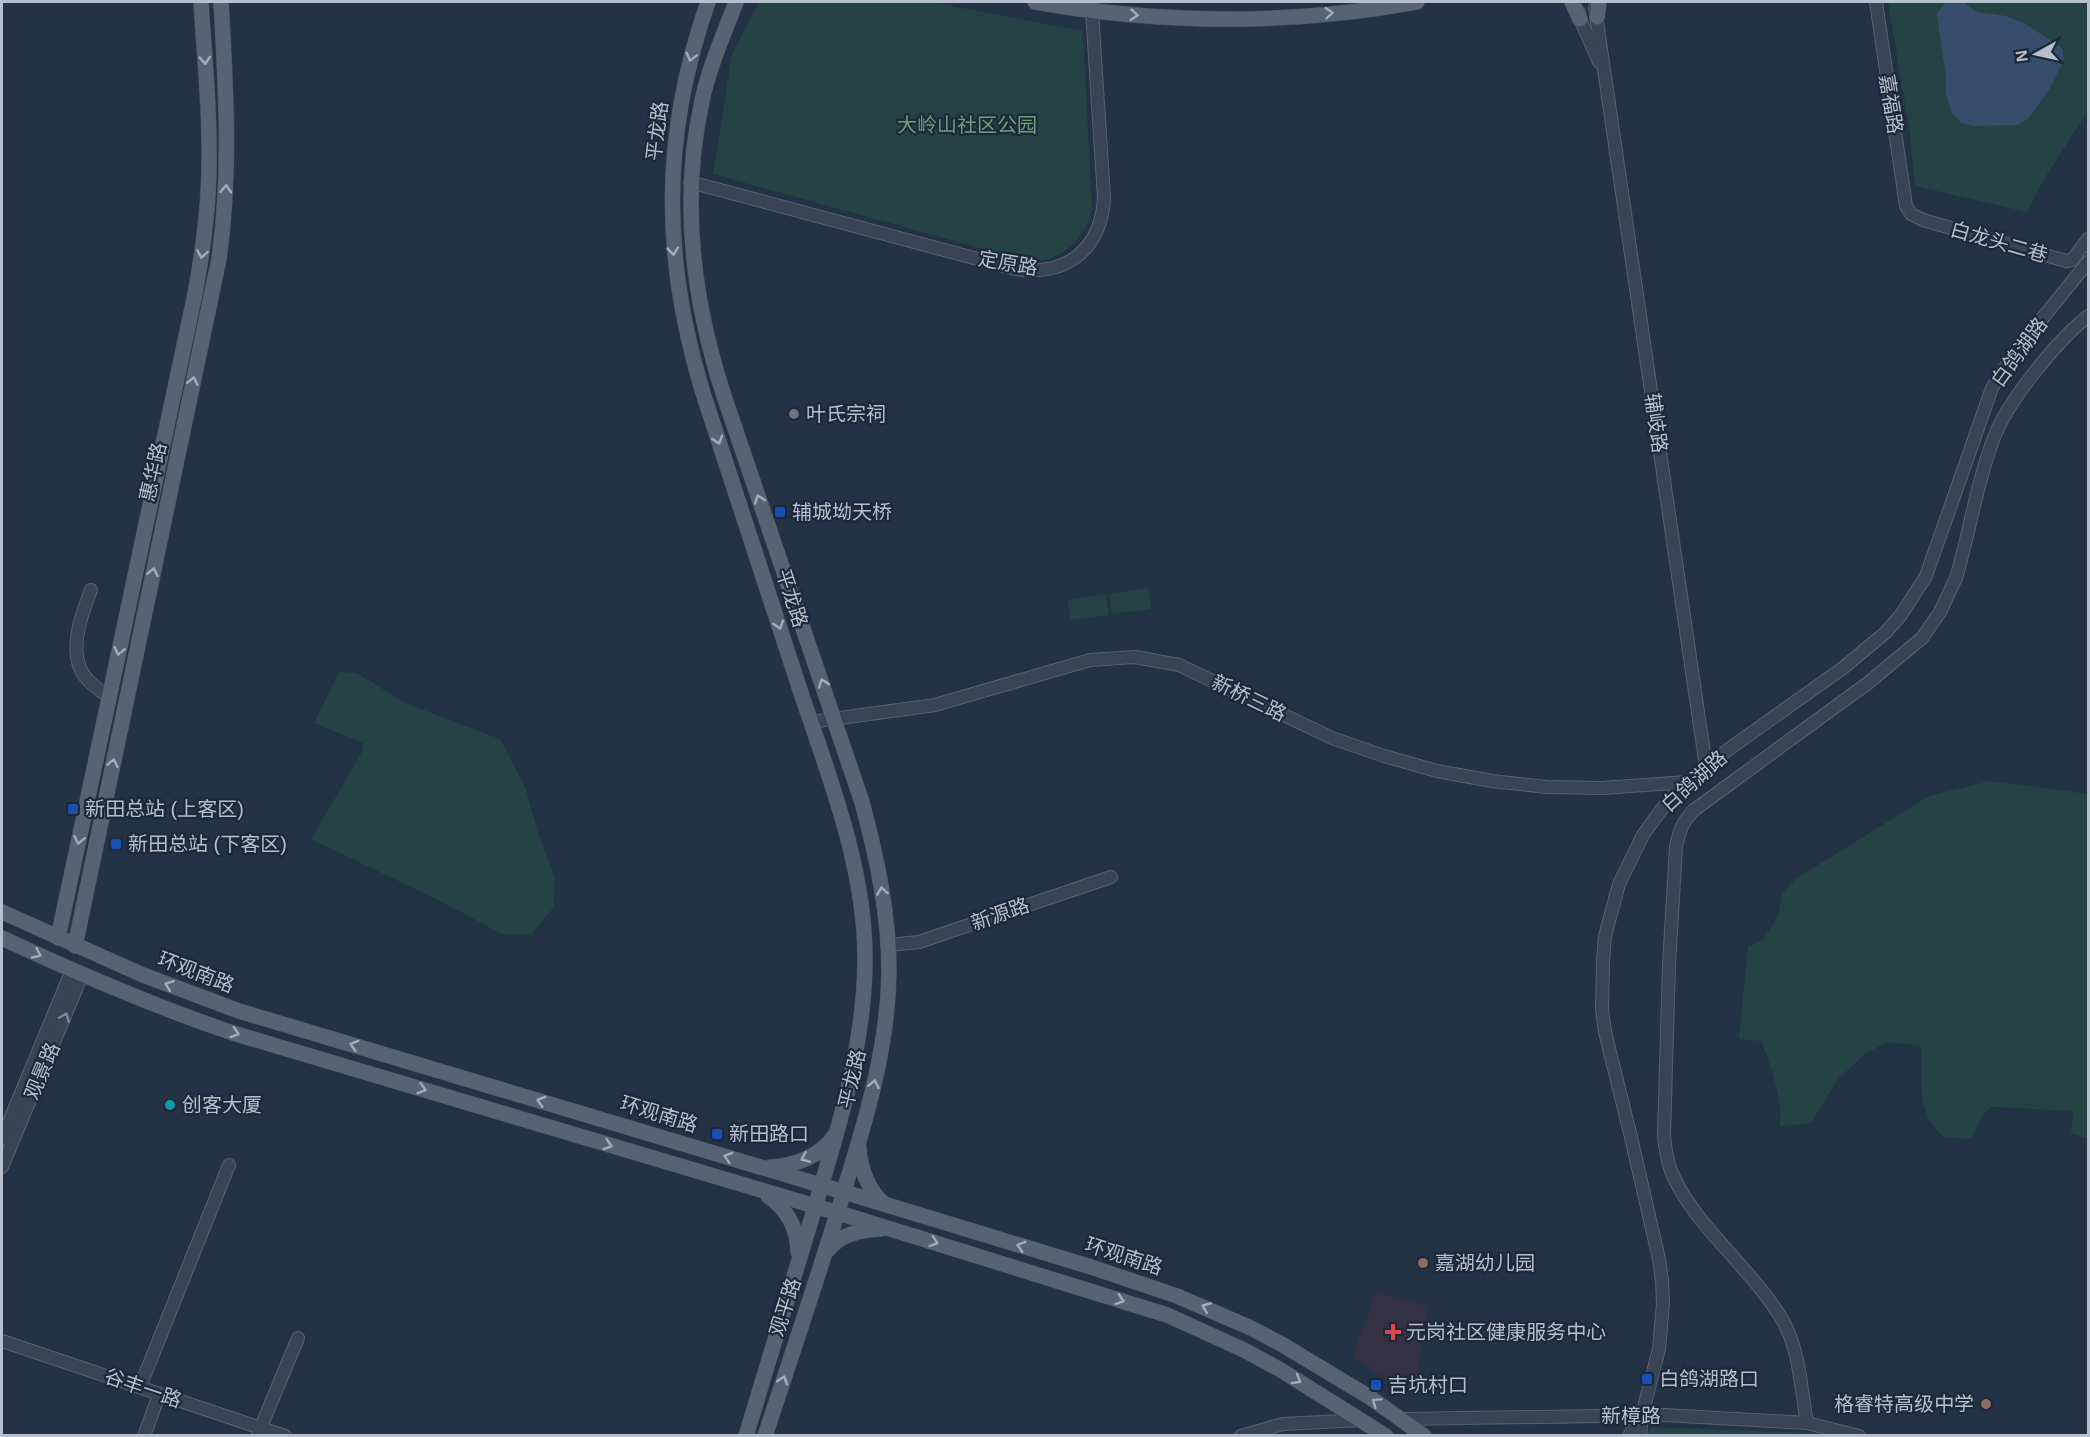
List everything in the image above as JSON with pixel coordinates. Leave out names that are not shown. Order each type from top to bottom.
[{"type":"main road","name":"惠华路","points":[[58,938],[190,317],[203,244],[210,141],[201,2]]},
{"type":"main road","name":"惠华路","points":[[75,946],[220,250],[226,197],[228,147],[221,2]]},
{"type":"main road","name":"平龙路","points":[[708,2],[688,69],[675,144],[671,197],[675,264],[683,317],[695,368],[811,722],[847,840],[860,899],[864,938],[864,988],[852,1076],[815,1207]]},
{"type":"main road","name":"平龙路","points":[[736,2],[702,100],[690,182],[694,265],[712,357],[724,396],[862,802],[876,858],[888,945],[889,971],[885,1021],[872,1092],[844,1192]]},
{"type":"main road","points":[[1035,2],[1190,20],[1242,20],[1351,11],[1418,2]]},
{"type":"main road","points":[[1572,2],[1580,19]]},
{"type":"main road","name":"环观南路","points":[[2,912],[143,975],[239,1011],[1139,1282],[1220,1313],[1283,1345],[1364,1393],[1424,1436]]},
{"type":"main road","points":[[2,938],[77,973],[174,1013],[233,1033],[895,1230],[1167,1316],[1279,1369],[1386,1436]]},
{"type":"main road","points":[[759,1166],[786,1165],[809,1157],[827,1145],[839,1127]]},
{"type":"main road","points":[[859,1141],[860,1159],[865,1176],[874,1193],[884,1204]]},
{"type":"main road","points":[[762,1191],[776,1201],[791,1221],[796,1235],[798,1264]]},
{"type":"main road","name":"观平路","points":[[765,1436],[844,1192]]},
{"type":"main road","name":"观平路","points":[[746,1436],[815,1207]]},
{"type":"main road","points":[[825,1253],[838,1240],[852,1234],[870,1230],[895,1230]]},
{"type":"street","points":[[1578,2],[1580,19],[1606,78]]},
{"type":"street","name":"嘉福路","points":[[1876,2],[1906,206]]},
{"type":"street","name":"辅岐路","points":[[1596,6],[1706,767]]},
{"type":"street","name":"定原路","points":[[690,182],[1016,268],[1038,271],[1059,267],[1072,260],[1088,245],[1099,227],[1103,213],[1104,198],[1092,10]]},
{"type":"street","name":"白龙头二巷","points":[[1906,206],[1915,217],[2066,261],[2072,260],[2088,239]]},
{"type":"street","name":"白鸽湖路","points":[[1640,1436],[1642,1415],[1659,1349],[1662,1281],[1659,1258],[1605,1032],[1602,1010],[1605,936],[1619,884],[1643,836],[1661,810],[1688,782],[1844,668],[1885,633],[1901,615],[1926,576],[1992,388],[2015,352],[2088,262]]},
{"type":"street","points":[[1807,1423],[1796,1359],[1784,1323],[1771,1303],[1689,1204],[1671,1170],[1666,1154],[1664,1135],[1669,964],[1678,833],[1684,820],[1706,800],[1868,683],[1926,633],[1940,612],[1956,578],[1986,459],[2002,419],[2062,339],[2088,316]]},
{"type":"street","points":[[91,590],[81,615],[77,642],[78,664],[87,679],[109,697]]},
{"type":"street","name":"新桥三路","points":[[811,722],[935,705],[1090,660],[1135,657],[1179,665],[1332,738],[1437,771],[1492,781],[1556,787],[1602,788],[1688,782]]},
{"type":"street","name":"新源路","points":[[888,945],[919,942],[1111,877]]},
{"type":"street","name":"观景路","points":[[2,1139],[77,973]]},
{"type":"street","name":"观景路","points":[[2,1167],[77,973]]},
{"type":"street","points":[[140,1387],[229,1164]]},
{"type":"street","points":[[259,1432],[298,1338]]},
{"type":"street","name":"谷丰一路","points":[[2,1341],[140,1387],[259,1432],[285,1436]]},
{"type":"street","points":[[144,1436],[159,1395]]},
{"type":"street","name":"白鸽湖路","points":[[1629,1436],[1642,1415]]},
{"type":"street","name":"新樟路","points":[[1402,1419],[1642,1415],[1807,1423],[1859,1436]]},
{"type":"street","points":[[1241,1436],[1283,1424],[1363,1420]]},
{"type":"shaded area","name":"元岗社区健康服务中心","points":[[1376,1291],[1428,1307],[1415,1388],[1392,1383],[1352,1357]]},
{"type":"green space","name":"大岭山社区公园","points":[[759,2],[931,2],[1083,31],[1092,208],[1080,236],[1058,255],[1038,261],[1028,261],[713,174],[732,54]]},
{"type":"green space","points":[[1888,2],[2088,2],[2088,111],[2046,176],[2027,212],[1915,186],[1909,127]]},
{"type":"green space","points":[[1148,588],[1151,609],[1112,614],[1109,594]]},
{"type":"green space","points":[[1106,594],[1109,615],[1071,620],[1067,600]]},
{"type":"green space","points":[[339,672],[357,673],[405,703],[500,739],[526,789],[537,830],[555,878],[554,907],[531,935],[502,934],[436,899],[311,839],[361,754],[363,743],[314,723]]},
{"type":"green space","points":[[1990,781],[2088,794],[2088,1139],[2071,1133],[2073,1111],[1991,1107],[1982,1118],[1971,1139],[1943,1137],[1930,1122],[1922,1100],[1921,1046],[1887,1042],[1864,1055],[1838,1079],[1811,1123],[1779,1127],[1778,1096],[1761,1041],[1739,1039],[1748,946],[1763,940],[1778,916],[1782,893],[1797,878],[1929,796]]},
{"type":"green space","points":[[1651,1427],[1817,1433],[1817,1435],[1647,1435]]},
{"type":"water","points":[[1946,2],[1963,2],[1977,12],[2006,16],[2026,24],[2062,48],[2064,60],[2050,88],[2029,118],[2018,125],[1974,126],[1961,123],[1951,111],[1946,94],[1946,77],[1937,14]]},
{"type":"place","name":"叶氏宗祠","points":[[794,414]]},
{"type":"place","name":"辅城坳天桥","points":[[780,512]]},
{"type":"place","name":"新田总站 (上客区)","points":[[73,809]]},
{"type":"place","name":"新田总站 (下客区)","points":[[116,844]]},
{"type":"place","name":"创客大厦","points":[[170,1105]]},
{"type":"place","name":"新田路口","points":[[717,1134]]},
{"type":"place","name":"嘉湖幼儿园","points":[[1423,1263]]},
{"type":"place","name":"元岗社区健康服务中心","points":[[1393,1332]]},
{"type":"place","name":"白鸽湖路口","points":[[1647,1379]]},
{"type":"place","name":"吉坑村口","points":[[1376,1385]]},
{"type":"place","name":"格睿特高级中学","points":[[1986,1404]]}]
